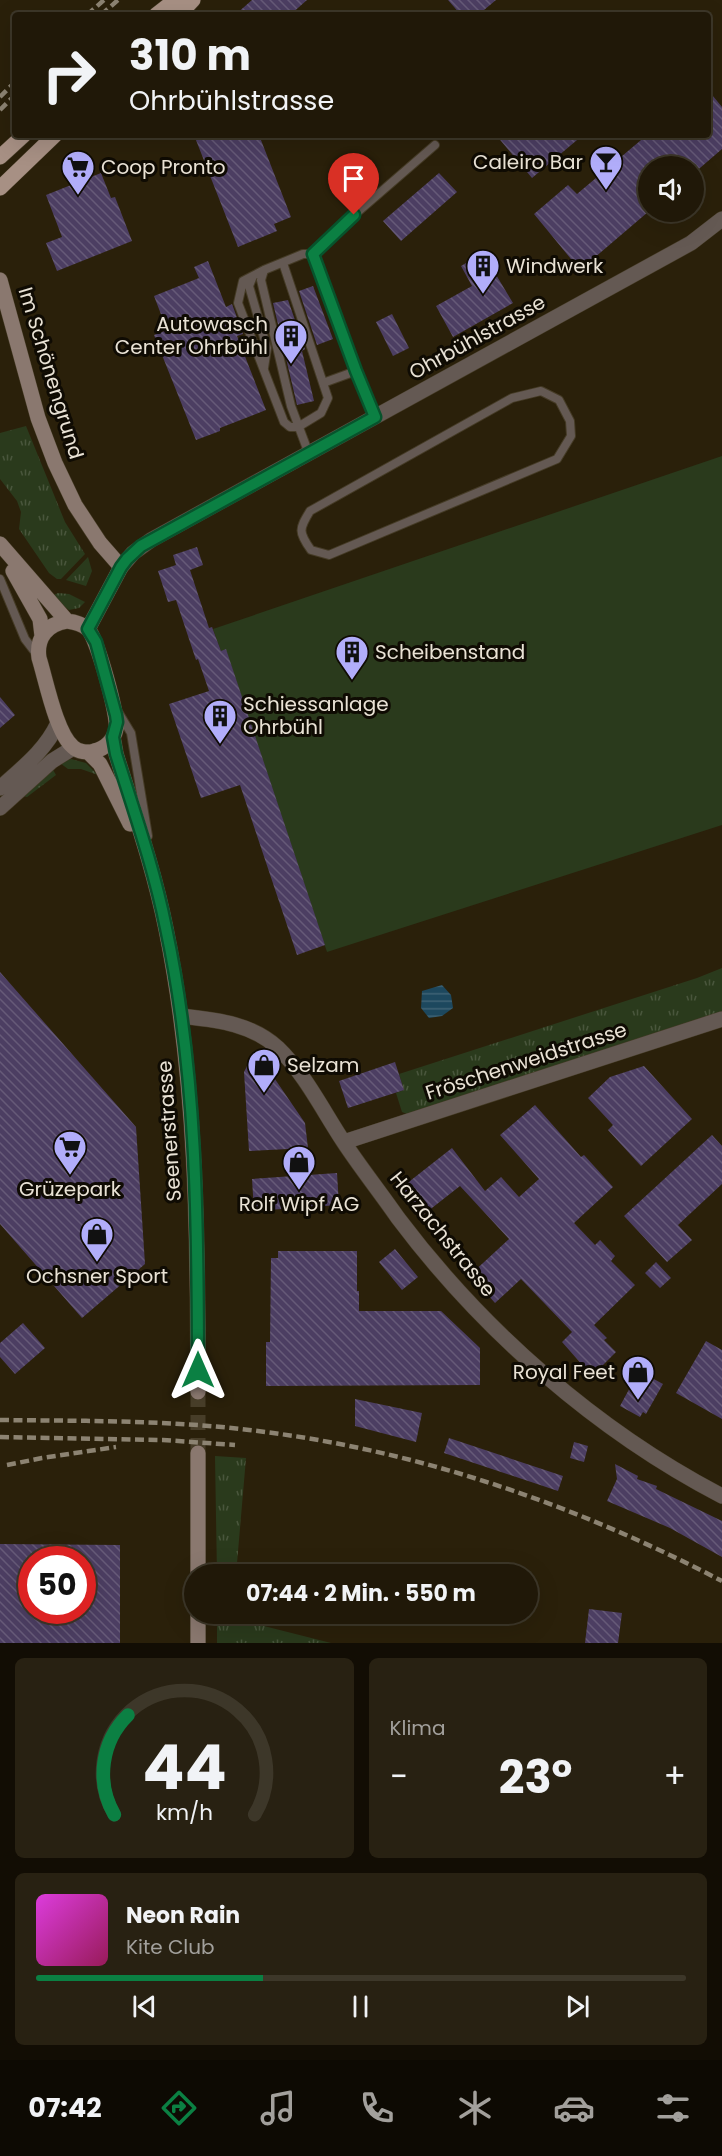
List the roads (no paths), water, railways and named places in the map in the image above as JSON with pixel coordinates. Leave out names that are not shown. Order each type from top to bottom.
[{"type":"main road","points":[[160,12],[175,0]]},
{"type":"main road","points":[[182,12],[193,0]]},
{"type":"main road","points":[[0,158],[21,138]]},
{"type":"main road","points":[[0,188],[52,138]]},
{"type":"main road","name":"Im Schönengrund","points":[[0,280],[38,418],[55,463],[75,505],[100,543],[121,567]]},
{"type":"main road","name":"Seenerstrasse","points":[[0,546],[67,621],[88,629],[96,642],[117,722],[113,737],[116,754],[153,869],[167,930],[187,1065],[197,1231],[198,1392]]},
{"type":"main road","name":"Seenerstrasse","points":[[0,546],[40,619],[42,636],[38,651],[39,658],[64,736],[100,764],[153,869]]},
{"type":"main road","name":"Ohrbühlstrasse","points":[[88,629],[121,567]]},
{"type":"main road","points":[[42,636],[52,625],[67,621]]},
{"type":"main road","points":[[80,750],[102,748],[113,737]]},
{"type":"main road","points":[[198,1453],[198,1564]]},
{"type":"main road","points":[[198,1624],[198,1643]]},
{"type":"street","name":"Ohrbühlstrasse","points":[[121,567],[133,553],[151,540],[691,243],[722,219]]},
{"type":"street","points":[[0,788],[51,740],[58,723]]},
{"type":"street","points":[[0,808],[52,761],[80,750]]},
{"type":"street","name":"Harzachstrasse","points":[[181,1016],[218,1021],[257,1032],[278,1048],[298,1070],[344,1142],[399,1218],[449,1282],[507,1342],[593,1414],[686,1478],[722,1497]]},
{"type":"street","name":"Fröschenweidstrasse","points":[[344,1142],[722,1019]]},
{"type":"lane","points":[[283,263],[328,398],[321,413],[298,427],[290,427],[284,422],[238,303],[243,281],[264,270],[303,254],[313,254],[435,145]]},
{"type":"lane","points":[[313,254],[375,417]]},
{"type":"lane","points":[[264,270],[261,280],[266,305],[298,427],[309,454]]},
{"type":"lane","points":[[253,276],[249,286],[267,348],[264,370]]},
{"type":"lane","points":[[323,383],[356,371]]},
{"type":"lane","points":[[541,391],[559,400],[570,421],[571,436],[557,459],[329,555],[311,550],[302,537],[301,525],[310,511],[512,398],[541,391]]},
{"type":"lane","name":"Seenerstrasse","points":[[0,579],[26,639],[39,658]]},
{"type":"lane","name":"Seenerstrasse","points":[[113,705],[131,733],[153,869]]},
{"type":"water","points":[[442,985],[451,995],[453,1008],[442,1016],[429,1018],[421,1008],[422,991]]},
{"type":"tunnel","points":[[198,1392],[198,1453]]},
{"type":"railway","points":[[90,12],[104,0]]},
{"type":"railway","points":[[104,12],[118,0]]},
{"type":"railway","points":[[0,97],[12,85]]},
{"type":"railway","points":[[0,110],[12,98]]},
{"type":"railway","points":[[0,1420],[187,1424],[311,1439],[372,1451],[433,1466],[551,1504],[666,1553],[722,1581]]},
{"type":"railway","points":[[0,1437],[163,1440],[235,1445]]},
{"type":"railway","points":[[7,1465],[116,1447]]},
{"type":"place","name":"Caleiro Bar","points":[[606,191]]},
{"type":"place","name":"Coop Pronto","points":[[78,196]]},
{"type":"place","name":"Windwerk","points":[[483,295]]},
{"type":"place","name":"Autowasch Center Ohrbühl","points":[[291,365]]},
{"type":"place","name":"Scheibenstand","points":[[352,681]]},
{"type":"place","name":"Schiessanlage Ohrbühl","points":[[220,745]]},
{"type":"place","name":"Selzam","points":[[264,1094]]},
{"type":"place","name":"Grüzepark","points":[[70,1176]]},
{"type":"place","name":"Rolf Wipf AG","points":[[299,1191]]},
{"type":"place","name":"Ochsner Sport","points":[[97,1263]]},
{"type":"place","name":"Royal Feet","points":[[638,1401]]}]
